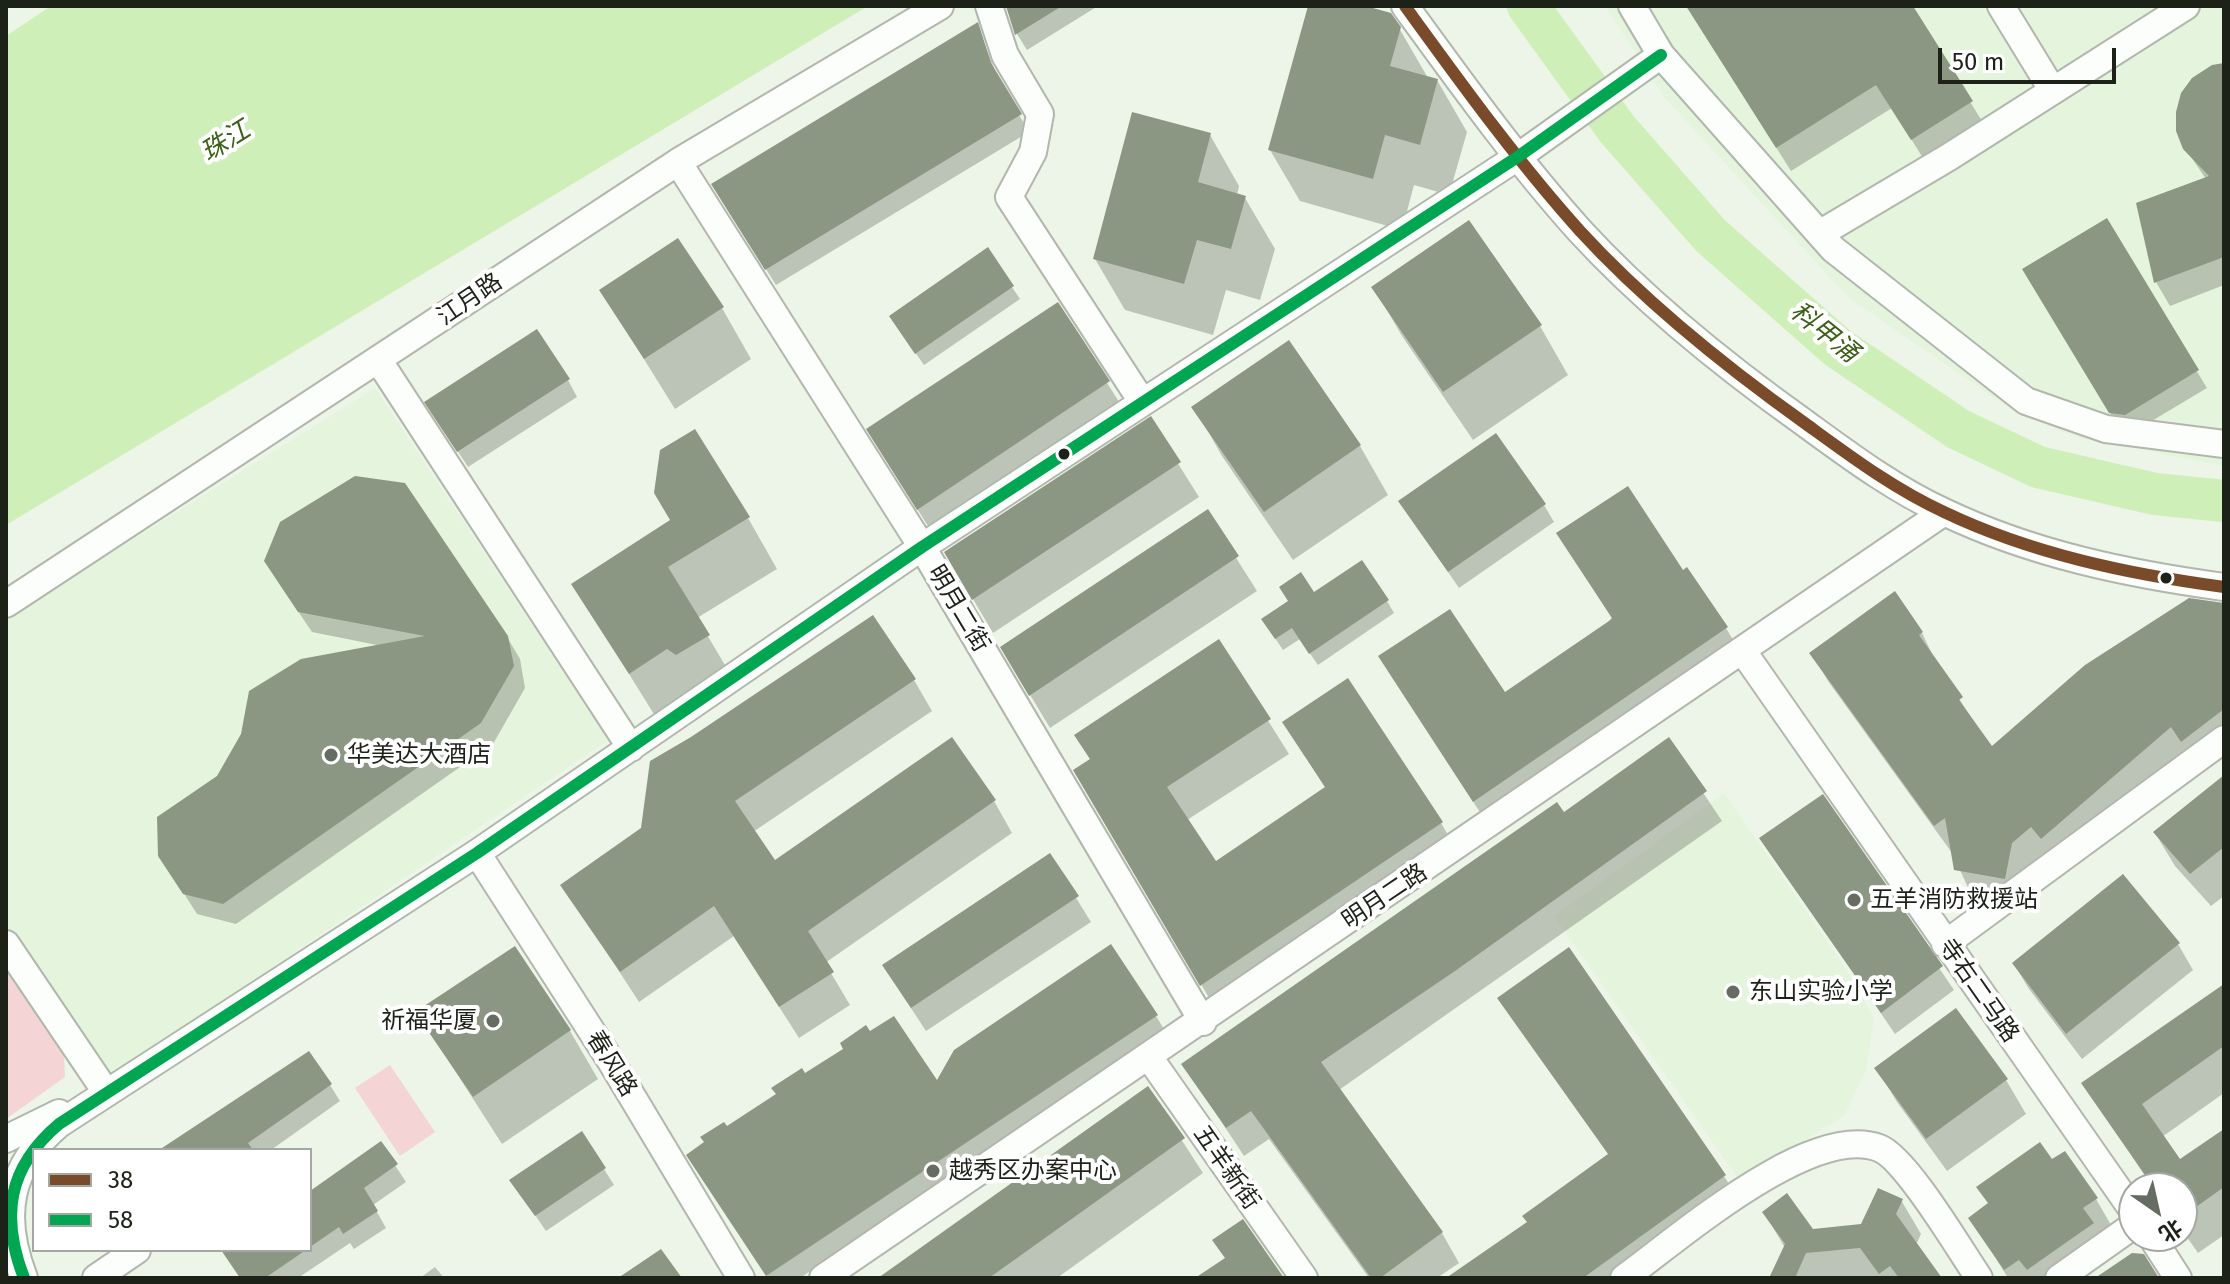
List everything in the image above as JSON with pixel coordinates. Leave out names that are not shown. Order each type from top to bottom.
[{"type":"street","name":"江月路","points":[[6,604],[678,162],[940,6]]},
{"type":"street","points":[[989,6],[1005,55],[1040,114],[1033,152],[1009,197],[1141,400]]},
{"type":"street","points":[[1405,6],[1519,156],[1607,259],[1697,341],[1860,463],[1944,512],[2087,563],[2224,587]]},
{"type":"street","points":[[1632,6],[1661,55],[1833,249],[2026,401],[2106,429],[2224,444]]},
{"type":"street","points":[[2001,6],[2053,91]]},
{"type":"street","points":[[1821,233],[2186,6]]},
{"type":"street","points":[[33,1148],[106,1092],[477,853],[922,547],[1141,400],[1519,156],[1661,55]]},
{"type":"street","name":"明月二街","points":[[678,162],[922,547],[1203,1022]]},
{"type":"street","points":[[379,361],[631,748]]},
{"type":"street","name":"明月二路","points":[[823,1278],[1203,1022],[1944,512]]},
{"type":"street","name":"寺右二马路","points":[[1742,650],[2118,1189]]},
{"type":"street","points":[[1945,944],[2224,739]]},
{"type":"street","name":"春风路","points":[[477,853],[612,1063],[741,1278]]},
{"type":"street","points":[[6,944],[106,1092]]},
{"type":"street","name":"五羊新街","points":[[1149,1057],[1304,1278]]},
{"type":"street","points":[[6,1139],[106,1092]]},
{"type":"street","points":[[1624,1278],[1770,1173],[1816,1151],[1856,1144],[1880,1148],[1902,1164],[1979,1278]]},
{"type":"street","points":[[24,1278],[14,1256],[9,1225],[10,1196],[19,1171],[32,1150]]},
{"type":"street","points":[[2059,1278],[2118,1236]]},
{"type":"street","points":[[96,1278],[134,1252]]},
{"type":"street","points":[[2161,1252],[2178,1278]]},
{"type":"shaded area","points":[[1605,6],[2224,6],[2224,466],[2080,438],[2018,414],[1849,298],[1665,98]]},
{"type":"shaded area","points":[[375,388],[608,740],[110,1077],[6,925],[6,619]]},
{"type":"shaded area","name":"东山实验小学","points":[[1724,793],[1844,966],[1874,1018],[1866,1070],[1844,1116],[1740,1181],[1554,916]]},
{"type":"shaded area","points":[[6,954],[63,1037],[65,1077],[6,1119]]},
{"type":"shaded area","points":[[390,1065],[435,1132],[400,1156],[355,1088]]},
{"type":"water","name":"珠江","points":[[51,6],[868,6],[6,525],[6,36]]},
{"type":"building","points":[[1006,6],[1062,6],[1015,35]]},
{"type":"building","points":[[1308,6],[1366,6],[1391,13],[1401,27],[1390,66],[1438,79],[1420,145],[1385,135],[1373,179],[1268,150]]},
{"type":"building","points":[[1686,6],[1913,6],[1973,101],[1911,140],[1876,85],[1776,148]]},
{"type":"building","points":[[978,22],[991,63],[1022,114],[765,270],[711,184]]},
{"type":"building","points":[[2224,63],[2224,257],[2154,283],[2136,203],[2209,176],[2183,149],[2176,131],[2176,112],[2181,93],[2192,78],[2212,65]]},
{"type":"building","points":[[1132,112],[1211,133],[1198,182],[1246,196],[1231,249],[1197,240],[1184,284],[1093,259]]},
{"type":"building","points":[[2107,218],[2199,370],[2125,415],[2109,413],[2022,269]]},
{"type":"building","points":[[1469,220],[1542,325],[1443,392],[1371,287]]},
{"type":"building","points":[[678,238],[724,307],[644,359],[599,290]]},
{"type":"building","points":[[988,247],[1014,286],[915,354],[889,316]]},
{"type":"building","points":[[1058,302],[1110,381],[917,510],[866,429]]},
{"type":"building","points":[[537,329],[570,379],[457,452],[424,402]]},
{"type":"building","points":[[1289,340],[1361,445],[1264,512],[1191,407]]},
{"type":"building","points":[[1151,416],[1181,462],[972,600],[944,552]]},
{"type":"building","points":[[695,429],[750,517],[668,567],[710,635],[676,655],[667,649],[629,674],[571,584],[670,520],[654,493],[660,450]]},
{"type":"building","points":[[1496,433],[1546,504],[1448,572],[1398,501]]},
{"type":"building","points":[[355,476],[405,483],[508,636],[514,666],[481,723],[223,904],[183,894],[158,856],[157,817],[217,776],[241,734],[249,691],[301,659],[425,636],[298,612],[264,561],[280,522]]},
{"type":"building","points":[[1628,486],[1683,570],[1687,567],[1728,627],[1473,802],[1378,656],[1450,609],[1505,692],[1612,618],[1556,533]]},
{"type":"building","points":[[1208,509],[1239,556],[1029,696],[1000,647]]},
{"type":"building","points":[[1362,560],[1389,600],[1309,654],[1292,628],[1275,639],[1261,619],[1288,601],[1279,587],[1301,572],[1314,592]]},
{"type":"building","points":[[1895,591],[1923,632],[1919,635],[1963,697],[1959,700],[1992,746],[2085,665],[2189,598],[2224,603],[2224,709],[2181,742],[2171,727],[2041,839],[2031,827],[2012,843],[2005,879],[1954,870],[1945,818],[1934,826],[1809,653]]},
{"type":"building","points":[[873,615],[916,679],[735,801],[775,860],[952,737],[996,800],[808,931],[834,972],[779,1007],[714,906],[620,972],[560,885],[641,828],[650,761]]},
{"type":"building","points":[[1219,639],[1271,719],[1167,787],[1216,861],[1325,787],[1282,722],[1348,678],[1443,822],[1200,986],[1073,770],[1090,759],[1074,735]]},
{"type":"building","points":[[1669,737],[1707,791],[1455,971],[1321,1062],[1443,1232],[1380,1278],[1371,1278],[1251,1111],[1226,1128],[1181,1064],[1557,802],[1564,812]]},
{"type":"building","points":[[2224,775],[2224,847],[2190,874],[2153,832]]},
{"type":"building","name":"五羊消防救援站","points":[[1823,794],[1943,966],[1881,1013],[1759,838]]},
{"type":"building","points":[[1050,853],[1079,896],[911,1008],[882,965]]},
{"type":"building","points":[[2123,874],[2180,943],[2066,1034],[2012,963]]},
{"type":"building","points":[[1111,944],[1158,1015],[766,1276],[686,1155],[704,1142],[700,1137],[724,1122],[727,1126],[776,1094],[771,1088],[802,1068],[805,1073],[843,1049],[840,1043],[866,1025],[870,1031],[894,1016],[937,1080],[954,1050]]},
{"type":"building","name":"祈福华厦","points":[[515,946],[571,1030],[473,1097],[415,1012]]},
{"type":"building","points":[[1569,947],[1726,1175],[1583,1278],[1446,1278],[1527,1222],[1522,1216],[1608,1154],[1497,998]]},
{"type":"building","points":[[2224,984],[2224,1046],[2142,1104],[2180,1159],[2224,1129],[2224,1187],[2198,1206],[2198,1172],[2143,1172],[2081,1083]]},
{"type":"building","points":[[1956,1008],[2008,1079],[1926,1139],[1874,1068]]},
{"type":"building","points":[[309,1051],[332,1084],[248,1143],[252,1148],[162,1148]]},
{"type":"building","points":[[1148,1086],[1185,1138],[989,1278],[878,1278]]},
{"type":"building","points":[[582,1131],[606,1168],[535,1216],[509,1180]]},
{"type":"building","points":[[381,1141],[398,1164],[364,1188],[378,1211],[343,1234],[339,1227],[312,1246],[312,1190]]},
{"type":"building","points":[[2040,1142],[2052,1159],[2065,1151],[2098,1198],[2083,1208],[2094,1223],[2027,1270],[2019,1260],[2004,1270],[1968,1218],[1988,1203],[1976,1187]]},
{"type":"building","points":[[1878,1188],[1903,1199],[1896,1214],[1942,1278],[1899,1278],[1890,1266],[1879,1274],[1860,1248],[1806,1253],[1795,1278],[1769,1278],[1785,1244],[1762,1212],[1787,1193],[1813,1229],[1861,1224]]},
{"type":"building","points":[[1243,1219],[1284,1278],[1195,1278],[1225,1258],[1212,1240]]},
{"type":"building","points":[[661,1249],[682,1278],[618,1278]]},
{"type":"building","points":[[222,1252],[303,1252],[265,1278],[240,1278]]},
{"type":"building","points":[[2132,1253],[2144,1254],[2159,1278],[2095,1278]]},
{"type":"waterway","name":"科甲涌","points":[[1528,6],[1617,129],[1711,236],[1838,348],[1958,429],[2038,467],[2155,494],[2224,501]]},
{"type":"transit line","name":"38","points":[[1405,6],[1512,149],[1606,258],[1717,357],[1839,448],[1926,503],[2011,540],[2116,569],[2224,587]]},
{"type":"transit line","name":"58","points":[[36,1148],[59,1124],[477,853],[922,547],[1519,156],[1661,55]]},
{"type":"transit line","name":"58","points":[[24,1278],[12,1234],[11,1213],[19,1175],[32,1153]]},
{"type":"place","name":"华美达大酒店","points":[[331,755]]},
{"type":"place","name":"五羊消防救援站","points":[[1854,900]]},
{"type":"place","name":"东山实验小学","points":[[1733,992]]},
{"type":"place","name":"祈福华厦","points":[[493,1021]]},
{"type":"place","name":"越秀区办案中心","points":[[933,1171]]}]
